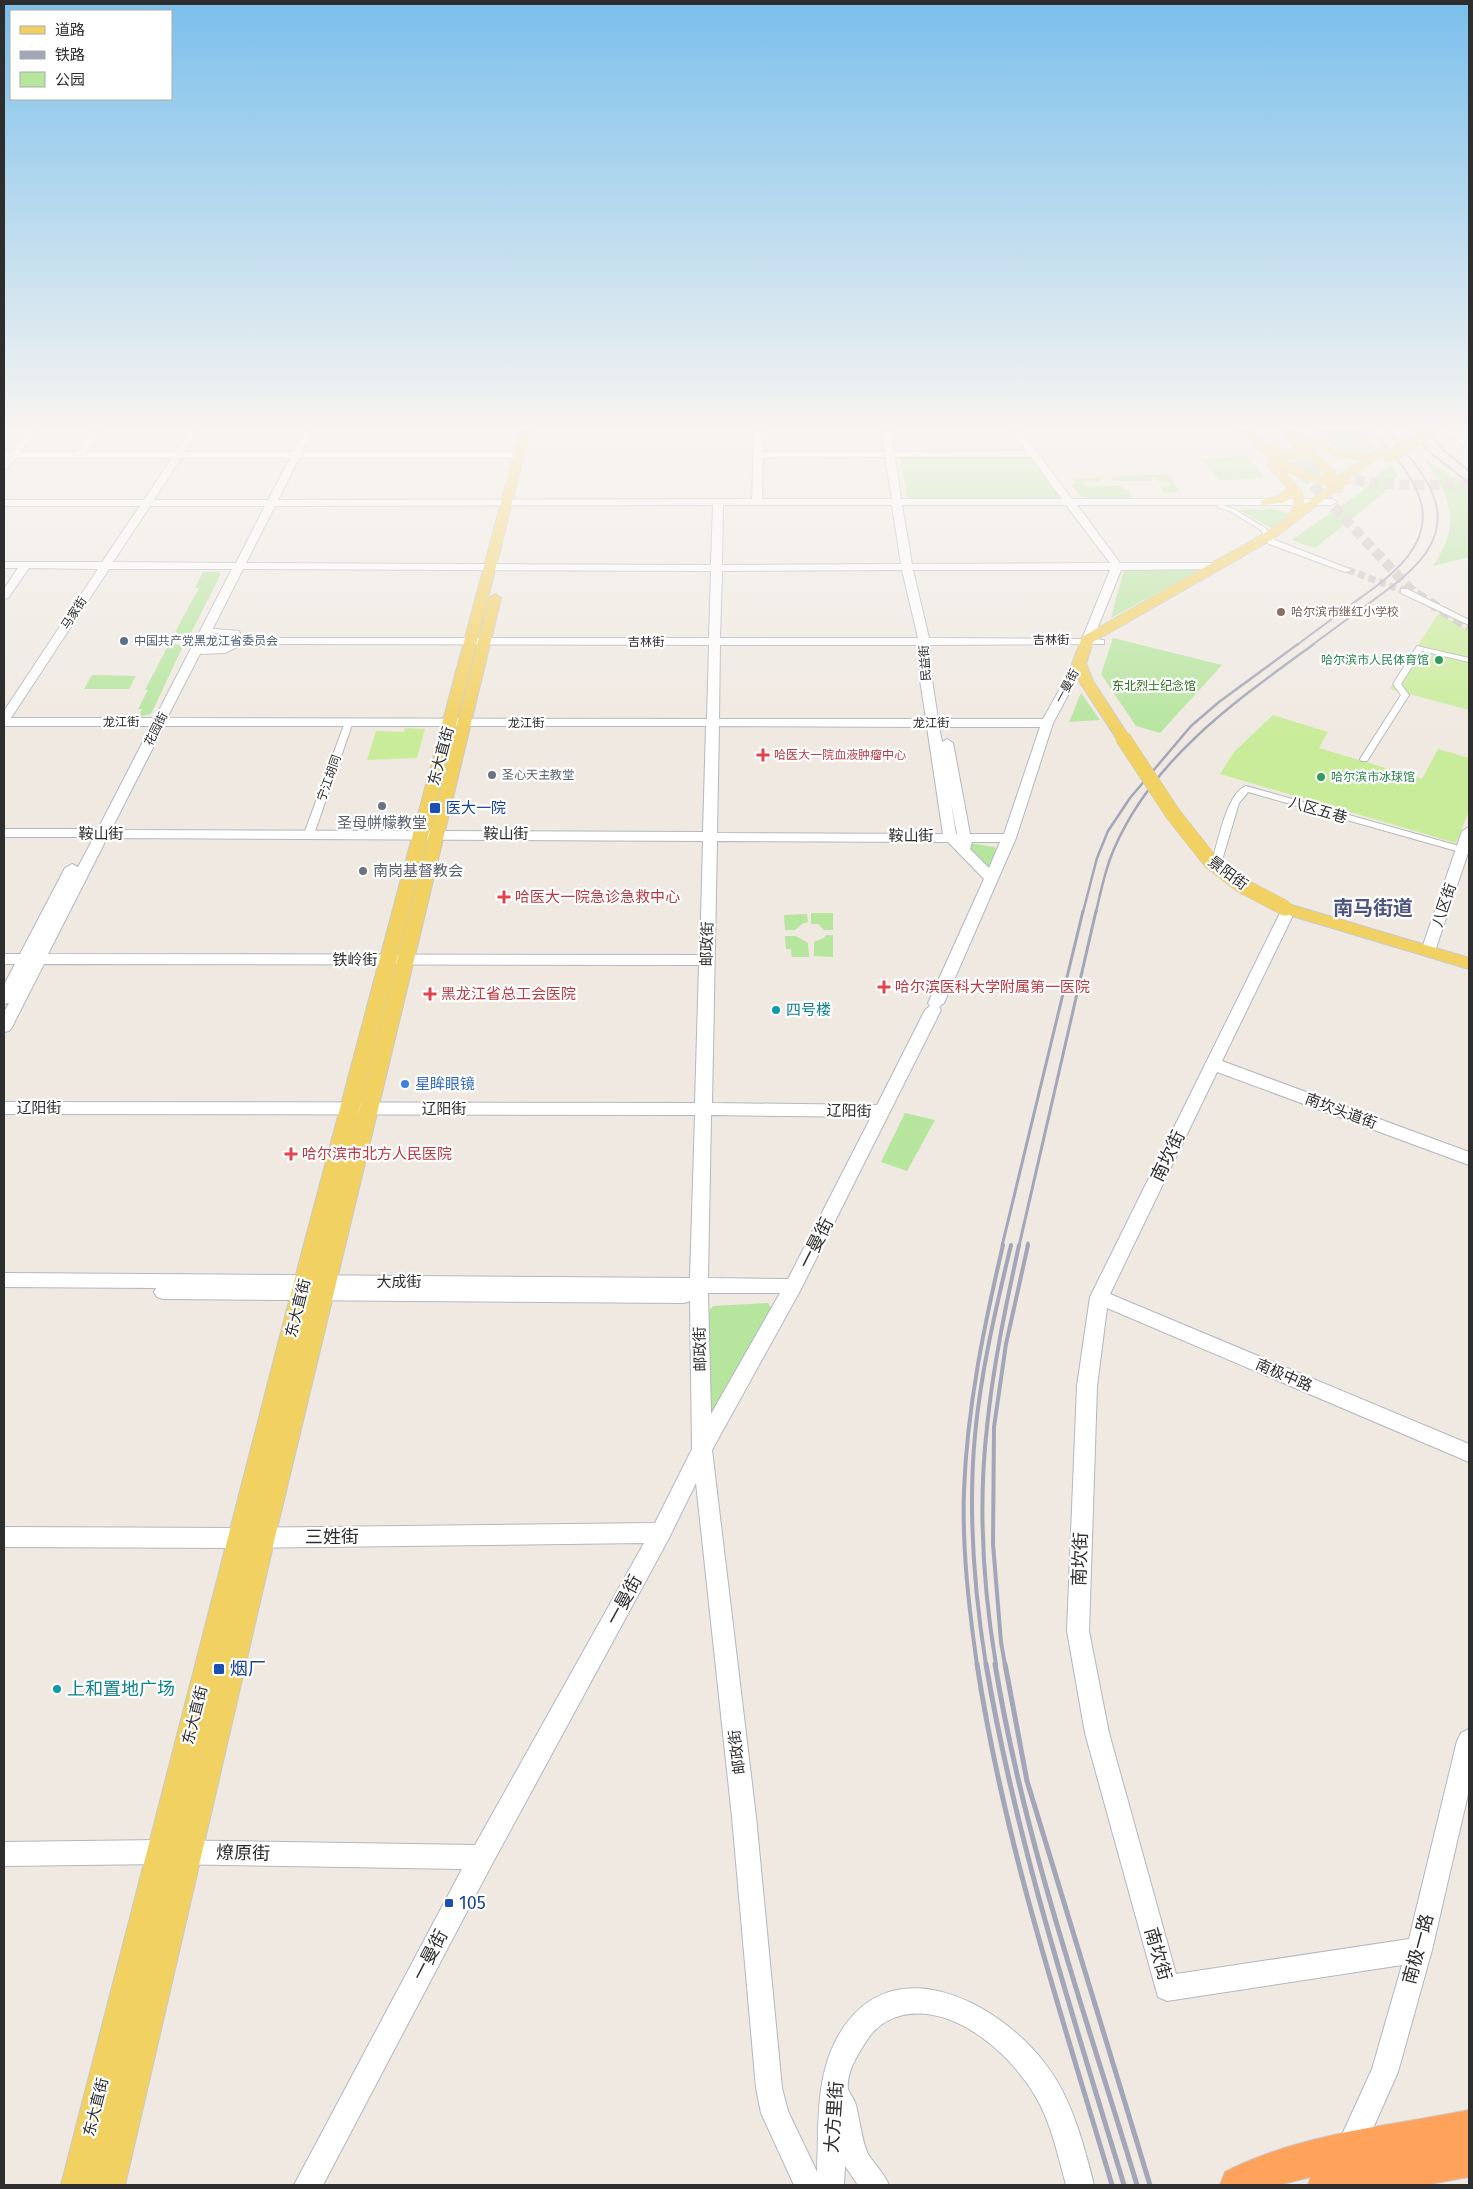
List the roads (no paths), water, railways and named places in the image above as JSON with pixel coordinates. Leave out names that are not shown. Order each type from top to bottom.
[{"type":"highway","points":[[1238,2185],[1259,2174],[1290,2163],[1456,2130]]},
{"type":"highway","points":[[1326,2185],[1469,2159]]},
{"type":"main road","name":"东大直街","points":[[77,2185],[303,1288],[360,1109],[505,533]]},
{"type":"main road","points":[[1094,641],[1279,533]]},
{"type":"main road","points":[[1094,641],[1215,566],[1272,539],[1279,533]]},
{"type":"main road","name":"一曼街","points":[[1079,664],[1094,641]]},
{"type":"main road","name":"一曼街","points":[[1092,677],[1089,665],[1094,641]]},
{"type":"main road","name":"景阳街","points":[[1079,664],[1086,681],[1218,857],[1289,905]]},
{"type":"main road","name":"景阳街","points":[[1092,677],[1173,814],[1211,862],[1241,885],[1289,905],[1435,947],[1469,952]]},
{"type":"main road","name":"景阳街","points":[[1435,947],[1469,964]]},
{"type":"main road","name":"东大直街","points":[[109,2185],[263,1537],[326,1288],[360,1109]]},
{"type":"street","name":"马家街","points":[[4,721],[127,533]]},
{"type":"street","name":"花园街","points":[[4,1027],[31,959],[251,533]]},
{"type":"street","name":"邮政街","points":[[717,533],[699,1290],[702,1449],[744,1817],[769,2088],[776,2113],[808,2185]]},
{"type":"street","name":"民益街","points":[[906,533],[927,641],[925,673],[964,836],[964,845],[993,877]]},
{"type":"street","points":[[1093,533],[1117,566]]},
{"type":"street","points":[[1267,533],[1272,539],[1348,570]]},
{"type":"street","points":[[1272,539],[1323,557],[1334,558]]},
{"type":"street","points":[[4,565],[716,568],[1215,566]]},
{"type":"street","points":[[4,596],[26,565]]},
{"type":"street","name":"花园街","points":[[154,722],[196,651],[234,566]]},
{"type":"street","points":[[1094,641],[1117,566]]},
{"type":"street","points":[[1404,591],[1469,624]]},
{"type":"street","points":[[206,630],[236,633],[240,641]]},
{"type":"street","name":"吉林街","points":[[196,651],[218,651],[235,646],[240,641],[1094,641]]},
{"type":"street","points":[[1364,759],[1405,695],[1397,684],[1420,648],[1469,660]]},
{"type":"street","name":"一曼街","points":[[308,2185],[482,1857],[661,1533],[702,1449],[791,1291],[883,1111],[935,1007],[993,877],[1009,838],[1048,723],[1079,664]]},
{"type":"street","name":"龙江街","points":[[4,721],[1048,723]]},
{"type":"street","name":"宁江胡同","points":[[309,834],[349,722]]},
{"type":"street","name":"民益街","points":[[938,723],[950,836]]},
{"type":"street","name":"八区五巷","points":[[1218,857],[1235,802],[1246,789],[1463,850]]},
{"type":"street","name":"八区街","points":[[1435,947],[1469,831]]},
{"type":"street","name":"鞍山街","points":[[4,833],[964,836],[1009,838]]},
{"type":"street","points":[[950,836],[993,877]]},
{"type":"street","name":"八区街","points":[[1435,947],[1468,871]]},
{"type":"street","name":"南坎街","points":[[1289,905],[1214,1064],[1099,1297],[1084,1414],[1078,1631],[1097,1733],[1167,1988],[1419,1950]]},
{"type":"street","name":"铁岭街","points":[[4,959],[707,960]]},
{"type":"street","name":"花园街","points":[[4,1000],[31,959]]},
{"type":"street","name":"南坎头道街","points":[[1214,1064],[1469,1159]]},
{"type":"street","name":"辽阳街","points":[[4,1108],[703,1108],[883,1111]]},
{"type":"street","name":"大成街","points":[[4,1280],[303,1288]]},
{"type":"street","name":"大成街","points":[[4,1291],[326,1288],[791,1291]]},
{"type":"street","name":"南极中路","points":[[1099,1297],[1469,1453]]},
{"type":"street","name":"三姓街","points":[[4,1537],[240,1538],[661,1533]]},
{"type":"street","name":"南极一路","points":[[1348,2152],[1385,2072],[1419,1950],[1469,1741]]},
{"type":"street","name":"燎原街","points":[[4,1854],[160,1852],[482,1857]]},
{"type":"street","name":"大方里街","points":[[830,2185],[836,2077],[844,2052],[852,2038],[876,2012],[901,2000],[914,2000],[943,2003],[960,2009],[990,2027],[1023,2056],[1040,2077],[1058,2112],[1080,2185]]},
{"type":"street","name":"大方里街","points":[[875,2185],[866,2176],[854,2153],[842,2109],[842,2086],[853,2052],[862,2038],[885,2018],[897,2012],[919,2010],[934,2011],[957,2018],[980,2030],[1000,2046],[1022,2068],[1048,2108],[1071,2185]]},
{"type":"tunnel","points":[[1358,533],[1413,592],[1469,627]]},
{"type":"tunnel","points":[[1348,570],[1404,591]]},
{"type":"railway","points":[[1297,645],[1392,573],[1414,547],[1420,533]]},
{"type":"railway","points":[[1312,645],[1394,585],[1418,563],[1428,550],[1436,533]]},
{"type":"railway","points":[[1083,912],[1097,858],[1108,831],[1130,798],[1191,726],[1219,702],[1298,644]]},
{"type":"railway","points":[[1096,912],[1114,849],[1131,816],[1151,786],[1174,759],[1227,709],[1314,644]]},
{"type":"railway","points":[[1002,1246],[1083,911]]},
{"type":"railway","points":[[1019,1246],[1096,911]]},
{"type":"railway","points":[[977,1665],[965,1557],[964,1491],[973,1398],[989,1306],[1003,1245]]},
{"type":"railway","points":[[986,1665],[978,1608],[973,1550],[973,1463],[985,1363],[1011,1245]]},
{"type":"railway","points":[[996,1665],[988,1606],[983,1546],[984,1457],[996,1358],[1019,1245]]},
{"type":"railway","points":[[1005,1665],[1001,1642],[993,1544],[994,1427],[1006,1344],[1028,1245]]},
{"type":"railway","points":[[977,1664],[988,1730],[1018,1862],[1054,1992],[1112,2185]]},
{"type":"railway","points":[[986,1664],[998,1730],[1029,1861],[1065,1991],[1124,2185]]},
{"type":"railway","points":[[995,1664],[1007,1730],[1039,1861],[1057,1926],[1137,2185]]},
{"type":"railway","points":[[1005,1664],[1027,1781],[1150,2185]]},
{"type":"place","name":"哈尔滨市继红小学校","points":[[1281,612]]},
{"type":"place","name":"中国共产党黑龙江省委员会","points":[[124,641]]},
{"type":"place","name":"哈尔滨市人民体育馆","points":[[1439,660]]},
{"type":"place","name":"哈医大一院血液肿瘤中心","points":[[763,755]]},
{"type":"place","name":"圣心天主教堂","points":[[492,775]]},
{"type":"place","name":"哈尔滨市冰球馆","points":[[1321,777]]},
{"type":"place","name":"圣母帡幪教堂","points":[[382,806]]},
{"type":"place","name":"医大一院","points":[[435,808]]},
{"type":"place","name":"南岗基督教会","points":[[363,871]]},
{"type":"place","name":"哈医大一院急诊急救中心","points":[[504,897]]},
{"type":"place","name":"哈尔滨医科大学附属第一医院","points":[[884,987]]},
{"type":"place","name":"黑龙江省总工会医院","points":[[430,994]]},
{"type":"place","name":"四号楼","points":[[776,1010]]},
{"type":"place","name":"星眸眼镜","points":[[405,1084]]},
{"type":"place","name":"哈尔滨市北方人民医院","points":[[291,1154]]},
{"type":"place","name":"烟厂","points":[[219,1669]]},
{"type":"place","name":"上和置地广场","points":[[57,1689]]},
{"type":"place","name":"105","points":[[449,1903]]},
{"type":"district","name":"南马街道","points":[[1373,908]]},
{"type":"park label","name":"东北烈士纪念馆","points":[[1154,686]]}]
